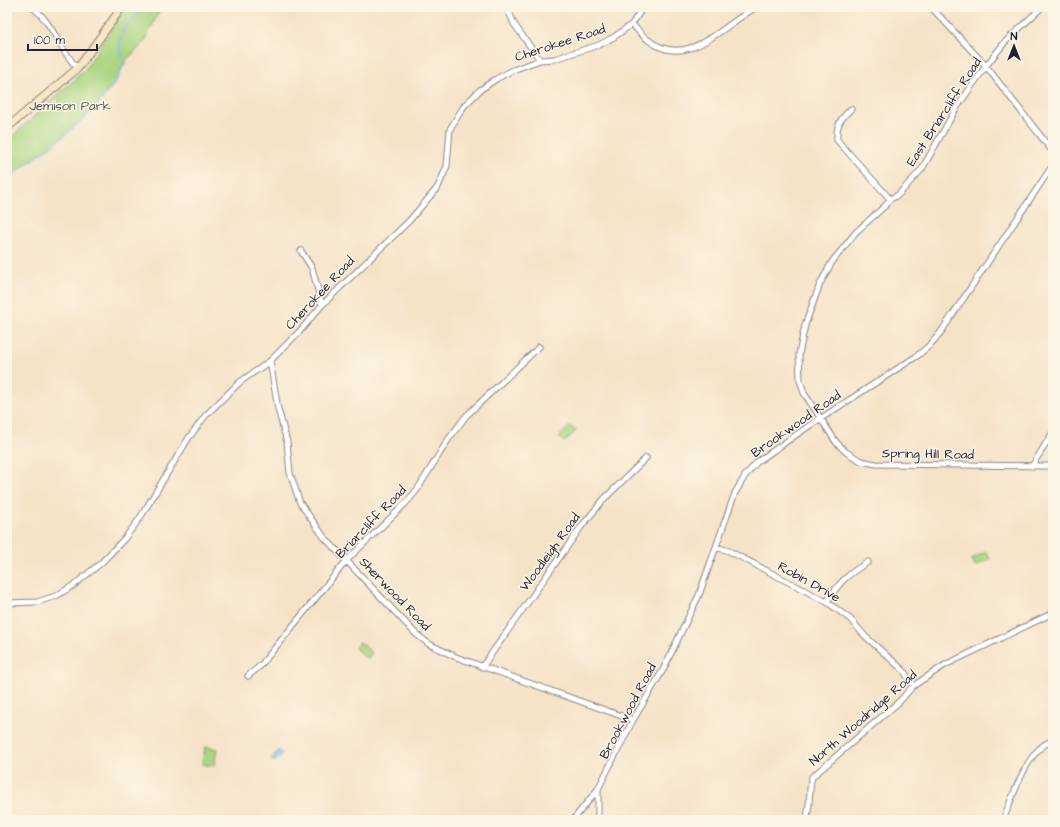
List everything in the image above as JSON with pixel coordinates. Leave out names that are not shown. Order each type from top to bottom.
[{"type":"main road","points":[[7,128],[78,68],[122,7]]},
{"type":"street","points":[[32,7],[46,21],[68,59],[78,68]]},
{"type":"street","points":[[507,7],[514,24],[540,60]]},
{"type":"street","name":"Cherokee Road","points":[[7,603],[37,602],[56,596],[74,585],[101,563],[125,538],[140,518],[188,439],[206,414],[240,382],[270,361],[322,304],[409,221],[438,187],[447,166],[450,129],[456,116],[480,90],[496,79],[540,60],[554,59],[599,45],[614,37],[632,24],[644,7]]},
{"type":"street","points":[[632,24],[647,39],[658,46],[674,50],[685,50],[701,45],[739,17],[757,7]]},
{"type":"street","points":[[931,7],[986,66],[1053,152]]},
{"type":"street","name":"East Briarcliff Road","points":[[821,419],[804,393],[800,380],[799,354],[805,325],[820,284],[832,262],[856,232],[886,205],[890,199],[898,195],[922,169],[957,107],[986,66],[1005,42],[1042,7]]},
{"type":"street","points":[[851,109],[838,122],[836,129],[837,140],[890,199]]},
{"type":"street","name":"Brookwood Road","points":[[572,820],[598,789],[633,720],[666,663],[699,595],[735,493],[745,476],[757,462],[917,356],[930,345],[946,325],[1053,165]]},
{"type":"street","points":[[301,251],[312,268],[322,304]]},
{"type":"street","name":"Briarcliff Road","points":[[248,676],[260,666],[347,560],[405,504],[417,490],[448,440],[466,416],[539,346]]},
{"type":"street","name":"Sherwood Road","points":[[270,361],[278,408],[286,442],[290,473],[300,503],[311,520],[416,634],[429,644],[456,657],[633,720]]},
{"type":"street","name":"Spring Hill Road","points":[[821,419],[836,442],[846,452],[861,461],[876,464],[1053,466]]},
{"type":"street","points":[[1032,466],[1053,432]]},
{"type":"street","name":"Woodleigh Road","points":[[482,667],[581,527],[604,499],[646,458]]},
{"type":"street","name":"Robin Drive","points":[[716,547],[728,551],[827,602],[850,619],[865,636],[904,671],[913,686]]},
{"type":"street","points":[[827,602],[837,586],[846,576],[868,562]]},
{"type":"street","name":"North Woodridge Road","points":[[806,820],[808,813],[809,786],[812,777],[894,706],[913,686],[945,665],[1053,613]]},
{"type":"street","points":[[1003,820],[1017,786],[1034,756],[1041,747],[1053,741]]},
{"type":"street","points":[[598,789],[598,820]]},
{"type":"green space","name":"Jemison Park","points":[[126,7],[161,7],[144,43],[127,59],[114,84],[92,111],[60,139],[7,179],[7,141],[84,71]]},
{"type":"green space","points":[[570,426],[576,431],[564,442],[559,437]]},
{"type":"green space","points":[[986,552],[990,559],[975,566],[972,559]]},
{"type":"green space","points":[[360,642],[372,653],[367,659],[355,648]]},
{"type":"green space","points":[[205,747],[217,749],[214,766],[202,764]]},
{"type":"water","points":[[279,750],[283,754],[275,762],[271,759]]},
{"type":"waterway","points":[[7,179],[60,139],[92,111],[115,83],[124,63],[119,43],[124,29],[144,7]]}]
